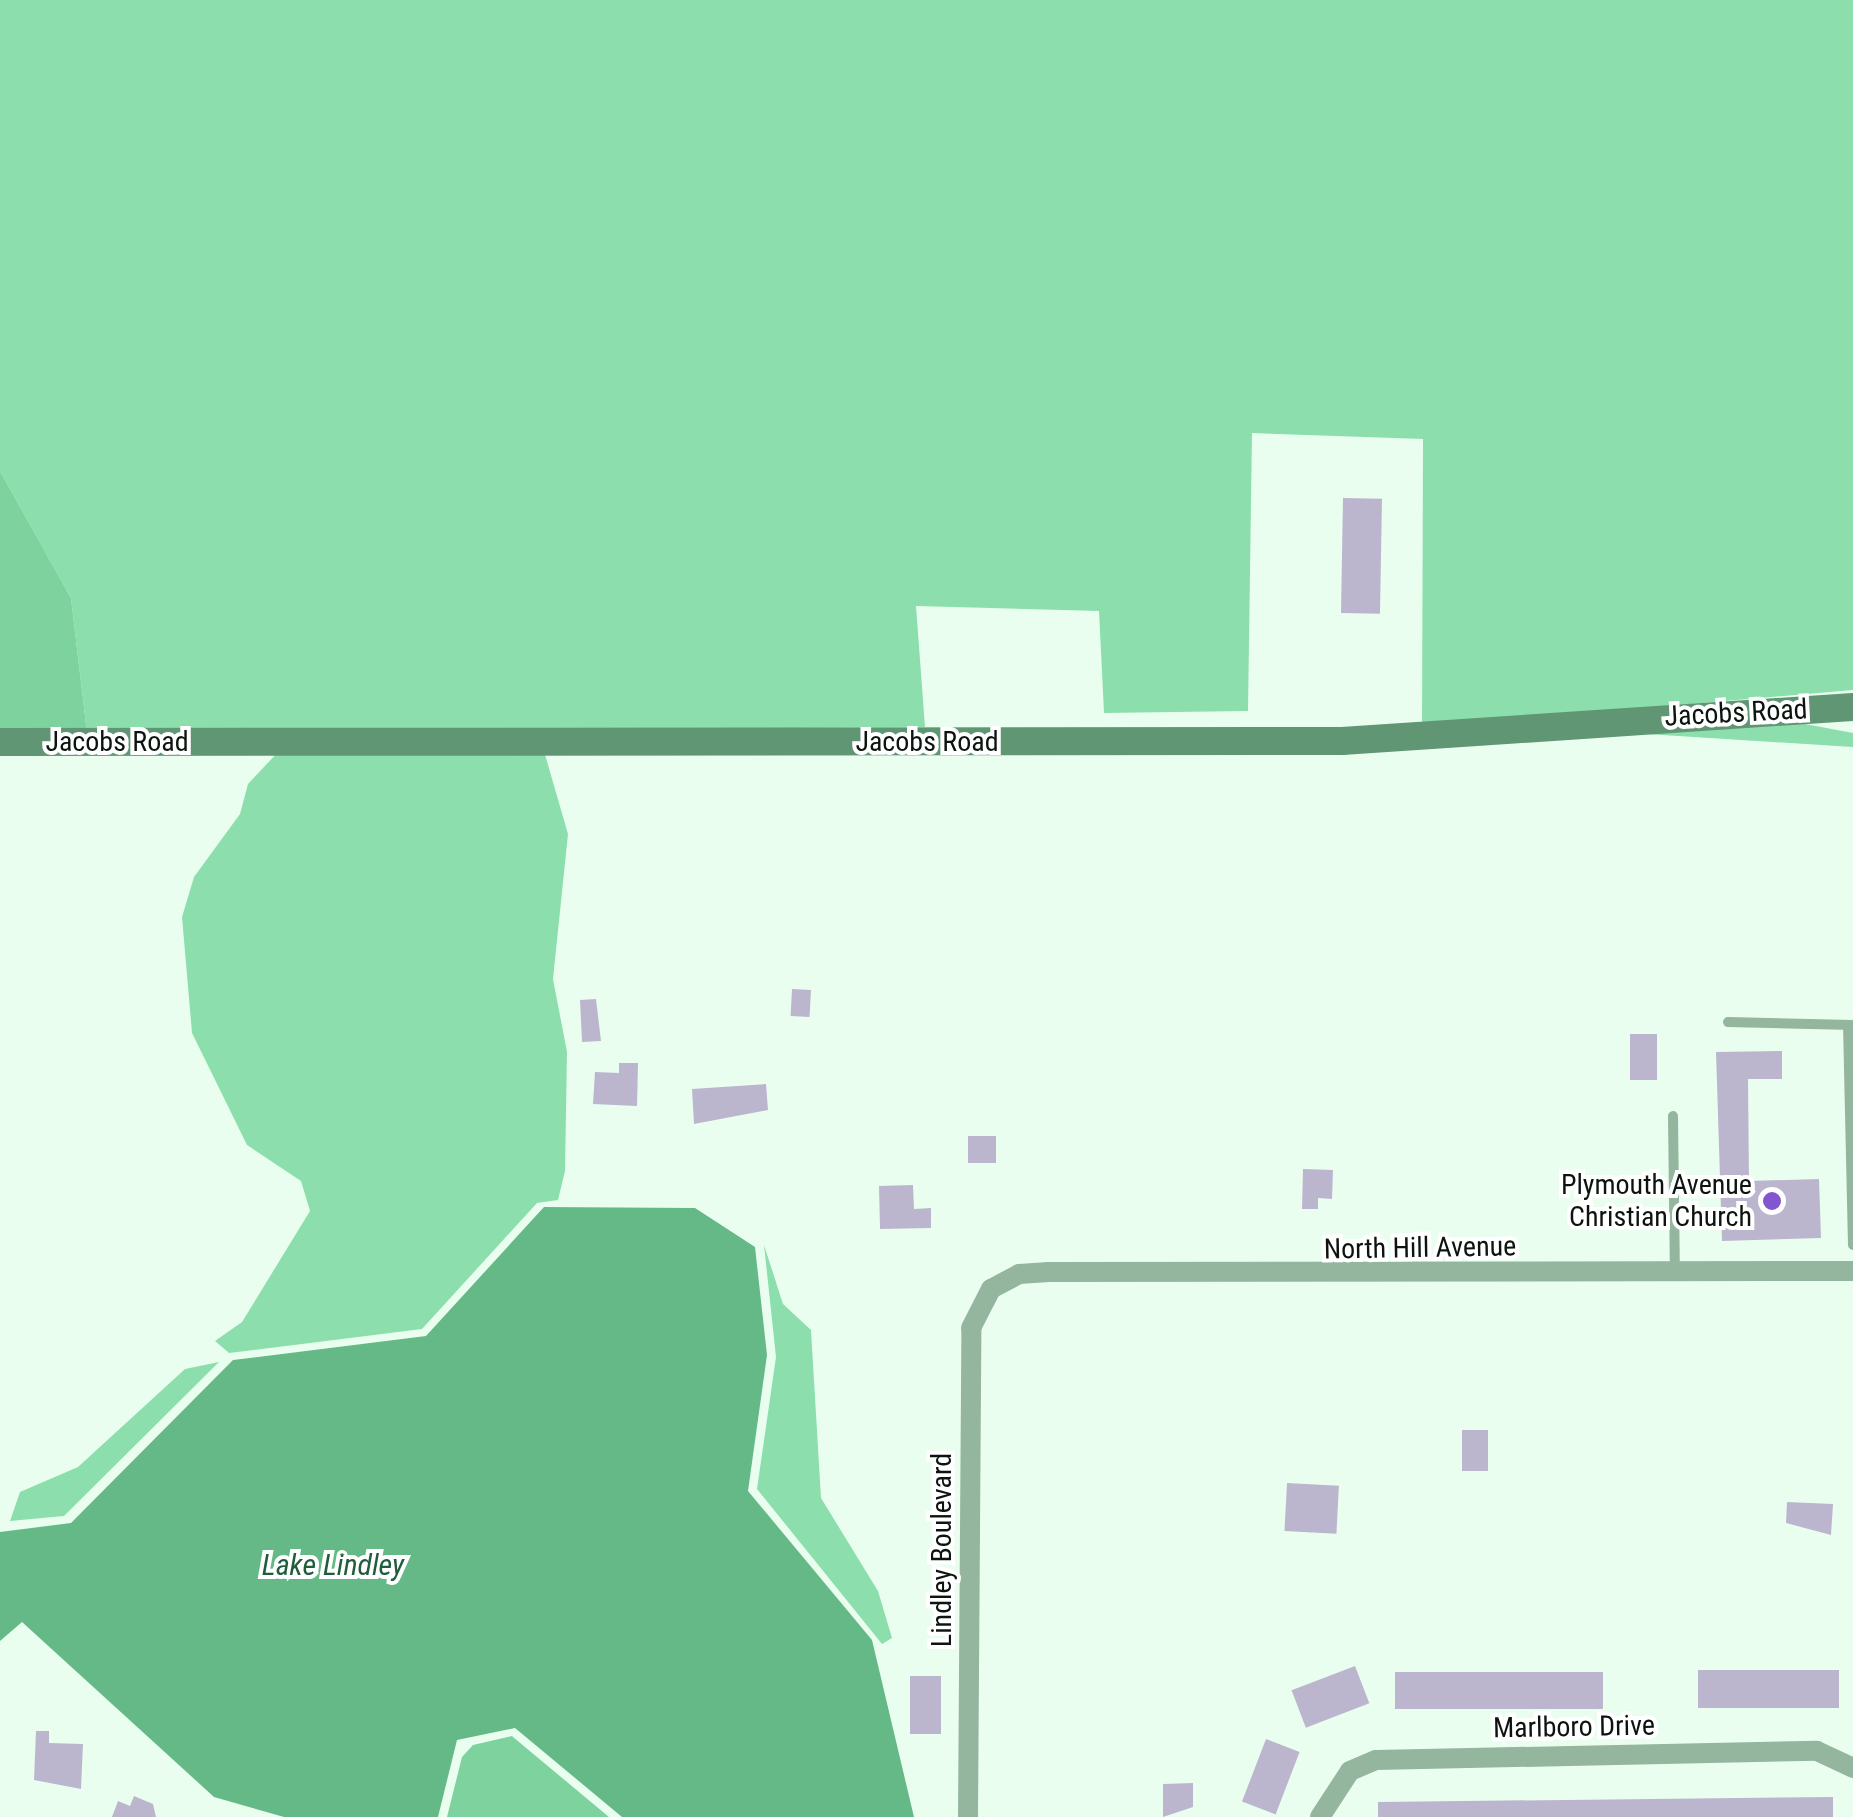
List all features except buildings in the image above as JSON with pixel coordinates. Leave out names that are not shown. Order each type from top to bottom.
[{"type":"street","name":"Jacobs Road","points":[[0,742],[1342,741],[1853,707]]},
{"type":"street","name":"North Hill Avenue","points":[[991,1289],[1019,1274],[1049,1272],[1853,1271]]},
{"type":"street","name":"Lindley Boulevard","points":[[968,1817],[971,1343],[978,1301],[991,1289]]},
{"type":"street","name":"Marlboro Drive","points":[[1320,1817],[1350,1771],[1376,1760],[1817,1751],[1853,1768]]},
{"type":"lane","points":[[1728,1022],[1850,1026],[1853,1245]]},
{"type":"lane","points":[[1674,1116],[1675,1272]]},
{"type":"shaded area","points":[[0,0],[1853,0],[1853,690],[1422,727],[1423,439],[1252,433],[1248,711],[1104,713],[1099,611],[916,606],[925,727],[87,733],[71,598],[0,471]]},
{"type":"shaded area","points":[[0,471],[71,598],[87,733],[0,733]]},
{"type":"shaded area","points":[[1784,720],[1853,733],[1853,747],[1631,733]]},
{"type":"shaded area","points":[[279,751],[544,751],[568,834],[553,979],[567,1052],[565,1171],[558,1200],[537,1203],[422,1329],[229,1353],[215,1341],[242,1322],[310,1211],[301,1181],[247,1145],[192,1033],[182,917],[194,877],[240,814],[248,784]]},
{"type":"shaded area","points":[[764,1245],[783,1304],[811,1330],[821,1498],[878,1591],[892,1638],[882,1644],[757,1489],[776,1357]]},
{"type":"shaded area","points":[[219,1362],[64,1516],[10,1521],[20,1492],[78,1467],[185,1369]]},
{"type":"shaded area","points":[[512,1736],[609,1817],[447,1817],[462,1757],[473,1745]]},
{"type":"water","name":"Lake Lindley","points":[[544,1207],[695,1208],[755,1247],[767,1355],[748,1491],[872,1640],[914,1817],[622,1817],[515,1728],[457,1740],[438,1817],[284,1817],[214,1797],[22,1622],[0,1641],[0,1532],[71,1523],[233,1360],[426,1336]]},
{"type":"place","name":"Plymouth Avenue Christian Church","points":[[1772,1201]]}]
